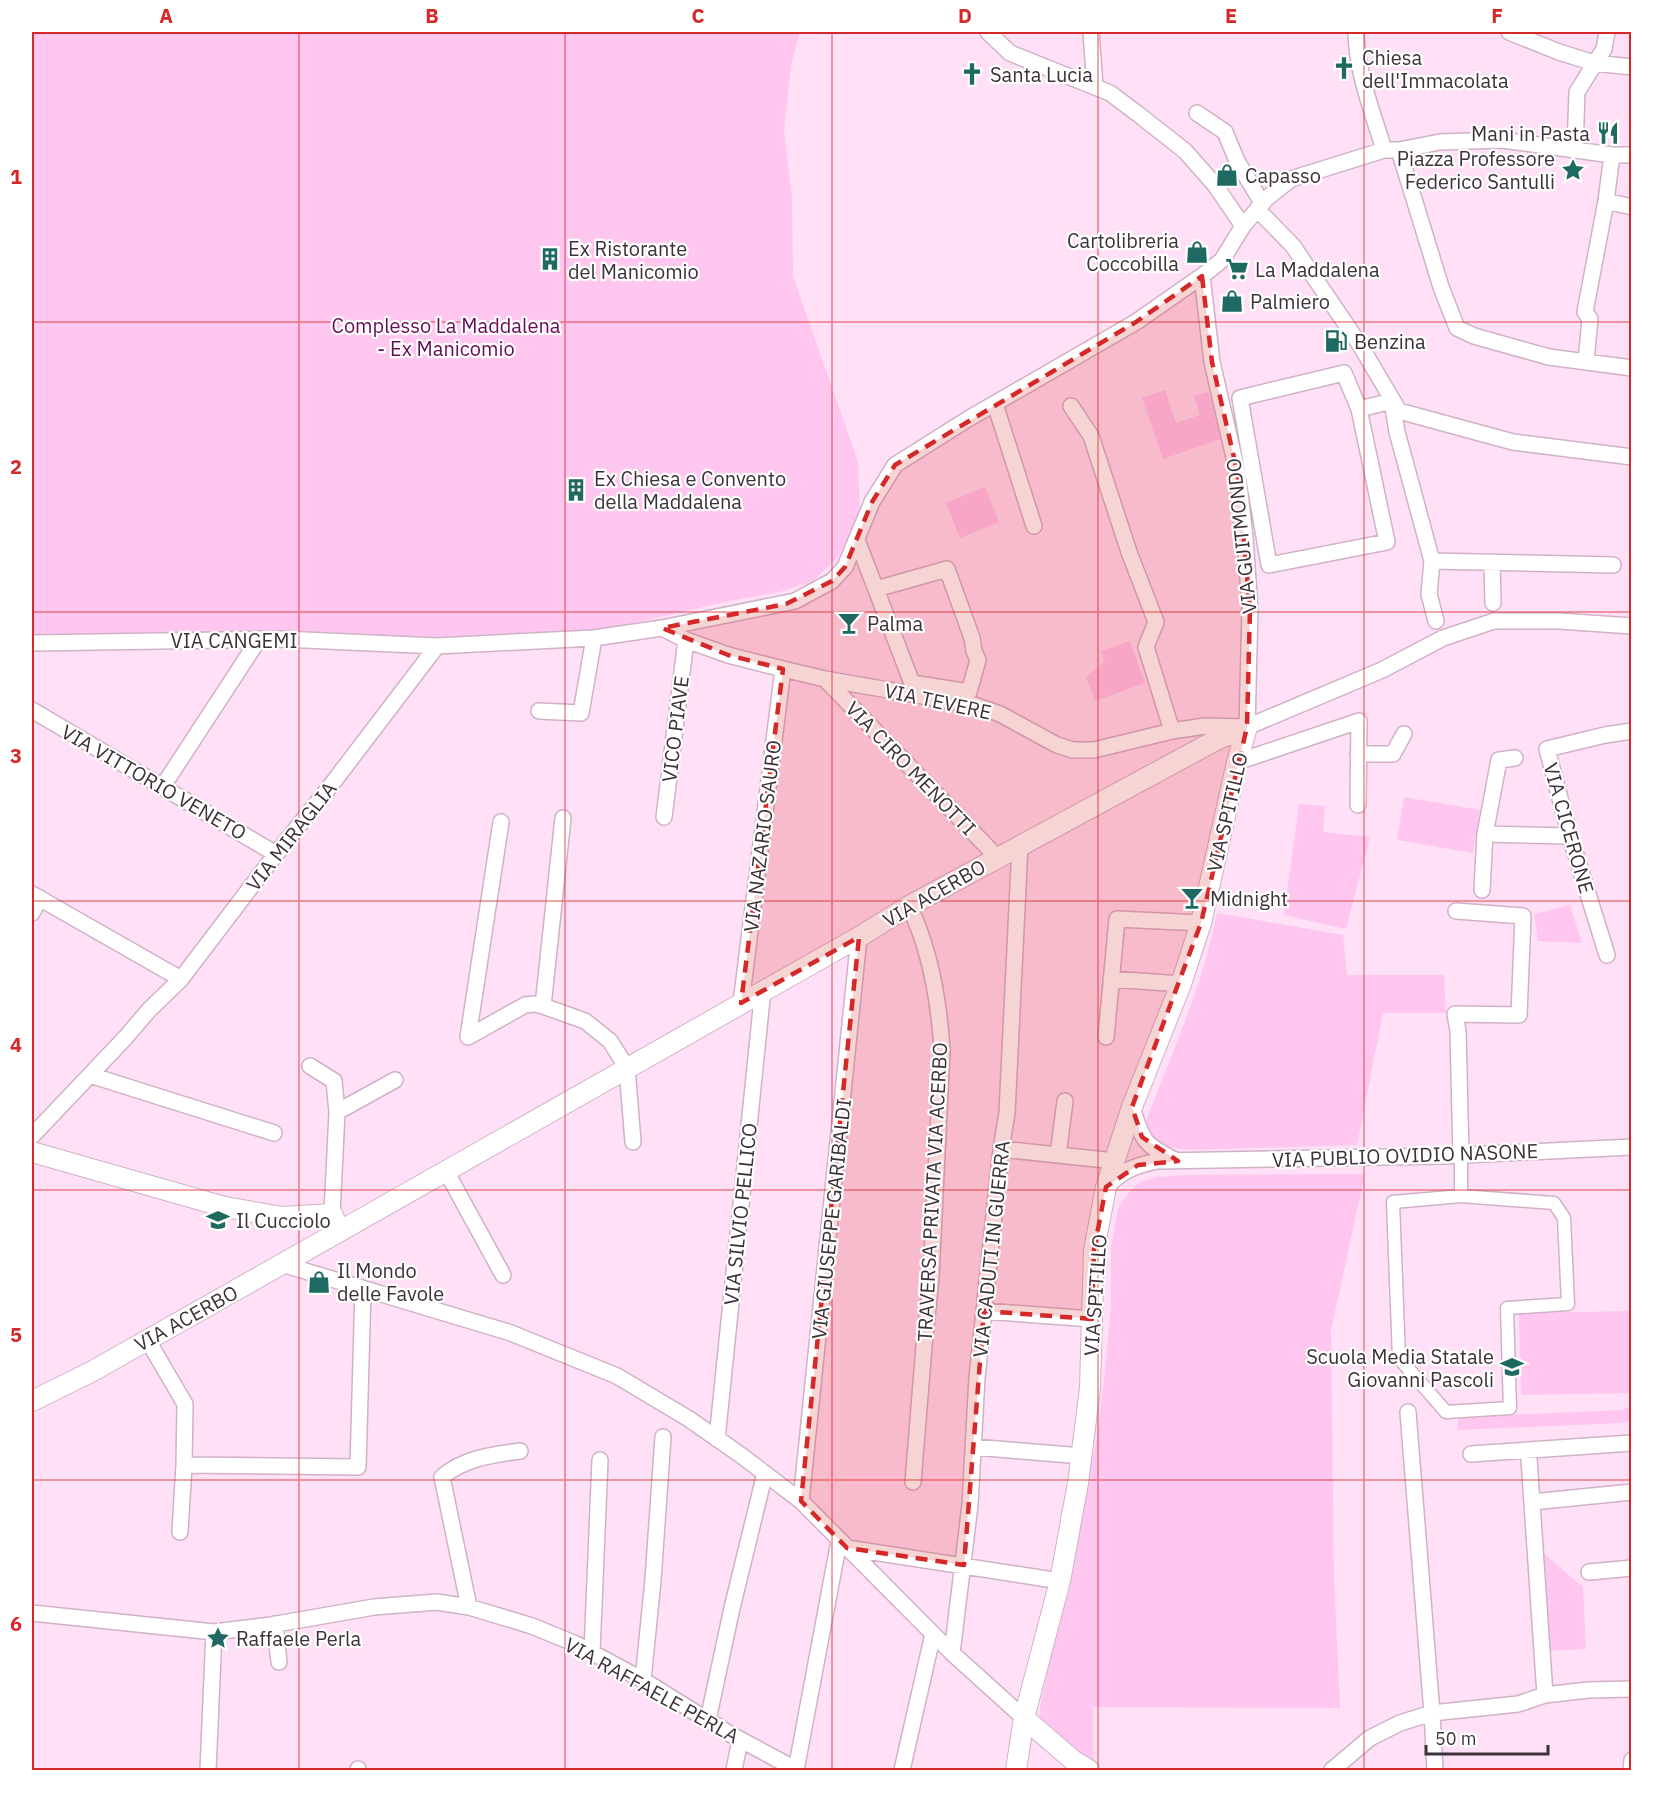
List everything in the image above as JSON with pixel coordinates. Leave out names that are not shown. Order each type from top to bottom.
[{"type":"street","points":[[988,32],[1010,53],[1110,93],[1185,151],[1215,185],[1243,226]]},
{"type":"street","points":[[1090,32],[1095,86]]},
{"type":"street","points":[[1356,32],[1357,57],[1363,84],[1384,150]]},
{"type":"street","points":[[1509,32],[1594,63],[1632,67]]},
{"type":"street","points":[[1575,149],[1577,92],[1604,50],[1607,32]]},
{"type":"street","points":[[1197,112],[1225,132],[1260,206],[1293,246],[1360,345],[1399,411],[1513,442],[1632,457]]},
{"type":"street","points":[[437,646],[594,638],[662,628],[795,601],[832,581],[850,558],[873,502],[896,465],[1136,322],[1202,276],[1222,260],[1243,226],[1260,206],[1291,179],[1384,150],[1400,150],[1440,142],[1502,140],[1612,155],[1632,155]]},
{"type":"street","points":[[1400,150],[1441,287],[1457,328],[1474,336],[1549,357],[1632,368]]},
{"type":"street","points":[[1586,361],[1590,319],[1585,312],[1606,201],[1612,155]]},
{"type":"street","points":[[1606,201],[1632,207]]},
{"type":"street","name":"VIA GUITMONDO","points":[[1202,276],[1212,362],[1238,475],[1245,538],[1250,609],[1247,727]]},
{"type":"street","points":[[1344,373],[1359,409],[1387,542],[1269,565],[1240,398],[1344,373]]},
{"type":"street","points":[[1359,409],[1392,401]]},
{"type":"street","points":[[1392,401],[1397,432],[1432,561],[1429,594],[1436,621]]},
{"type":"street","points":[[995,404],[1034,526]]},
{"type":"street","points":[[1071,406],[1091,436],[1129,552],[1156,622],[1146,647],[1172,731]]},
{"type":"street","points":[[857,540],[912,683],[969,692],[978,660],[947,569],[876,589]]},
{"type":"street","points":[[1432,561],[1613,565]]},
{"type":"street","points":[[1492,562],[1493,603]]},
{"type":"street","points":[[1247,727],[1382,670],[1443,638],[1494,621],[1559,621],[1632,626]]},
{"type":"street","name":"VIA TEVERE","points":[[662,628],[686,640],[728,655],[783,669],[825,679],[974,705],[1000,714],[1057,745],[1073,750],[1094,750],[1172,731],[1225,725],[1247,727]]},
{"type":"street","points":[[539,711],[581,713],[594,638]]},
{"type":"street","points":[[162,786],[259,639]]},
{"type":"street","name":"VIA CANGEMI","points":[[32,643],[259,639],[437,646]]},
{"type":"street","name":"VICO PIAVE","points":[[664,817],[686,640]]},
{"type":"street","name":"VIA MIRAGLIA","points":[[32,1136],[149,1010],[181,980],[437,646]]},
{"type":"street","name":"VIA NAZARIO SAURO","points":[[741,1003],[783,669]]},
{"type":"street","name":"VIA CIRO MENOTTI","points":[[825,679],[997,857]]},
{"type":"street","name":"VIA VITTORIO VENETO","points":[[32,710],[276,854]]},
{"type":"street","points":[[1237,762],[1359,722],[1358,805]]},
{"type":"street","name":"VIA SPITILLO","points":[[1016,1770],[1024,1718],[1060,1581],[1082,1456],[1090,1388],[1094,1250],[1106,1187],[1132,1107],[1181,984],[1202,923],[1237,762],[1247,727]]},
{"type":"street","name":"VIA ACERBO","points":[[32,1401],[91,1372],[282,1264],[336,1222],[446,1171],[997,857],[1218,738],[1247,727]]},
{"type":"street","name":"VIA CICERONE","points":[[1607,955],[1570,836],[1547,749],[1632,731]]},
{"type":"street","points":[[1358,758],[1393,754],[1404,734]]},
{"type":"street","points":[[1358,758],[1392,764]]},
{"type":"street","points":[[1482,890],[1485,834],[1499,760],[1515,758]]},
{"type":"street","points":[[543,1006],[563,818]]},
{"type":"street","points":[[501,822],[468,1037],[525,1005],[543,1006],[585,1021],[610,1041],[627,1068],[633,1142]]},
{"type":"street","points":[[1485,834],[1570,836]]},
{"type":"street","name":"VIA CADUTI IN GUERRA","points":[[952,1653],[964,1565],[974,1447],[977,1377],[1001,1149],[1007,1113],[1020,845]]},
{"type":"street","points":[[32,913],[36,896],[181,980]]},
{"type":"street","name":"TRAVERSA PRIVATA VIA ACERBO","points":[[909,906],[919,926],[931,963],[942,1050],[931,1278],[913,1482]]},
{"type":"street","points":[[1456,911],[1523,916],[1519,1015],[1455,1014],[1458,1030],[1461,1196]]},
{"type":"street","points":[[1106,1037],[1117,919],[1202,923]]},
{"type":"street","name":"VIA GIUSEPPE GARIBALDI","points":[[801,1501],[859,937]]},
{"type":"street","points":[[1111,979],[1181,984]]},
{"type":"street","name":"VIA SILVIO PELLICO","points":[[717,1439],[764,989]]},
{"type":"street","points":[[32,1152],[244,1211],[336,1222],[337,1112],[334,1081],[310,1066]]},
{"type":"street","points":[[90,1075],[274,1133]]},
{"type":"street","points":[[337,1112],[395,1080]]},
{"type":"street","points":[[1058,1155],[1065,1101]]},
{"type":"street","name":"VIA PUBLIO OVIDIO NASONE","points":[[1132,1107],[1142,1137],[1152,1148],[1178,1161]]},
{"type":"street","name":"VIA PUBLIO OVIDIO NASONE","points":[[1106,1187],[1124,1171],[1138,1165],[1158,1161],[1461,1156],[1632,1147]]},
{"type":"street","points":[[1001,1149],[1115,1161]]},
{"type":"street","points":[[446,1171],[503,1275]]},
{"type":"street","points":[[1461,1196],[1554,1203],[1564,1218],[1568,1304],[1507,1308],[1510,1408],[1446,1412],[1399,1358],[1394,1202],[1461,1196]]},
{"type":"street","points":[[282,1264],[511,1334],[617,1376],[689,1419],[801,1501],[952,1653],[1074,1761],[1089,1770]]},
{"type":"street","points":[[184,1465],[358,1467],[363,1289]]},
{"type":"street","points":[[984,1311],[1092,1319]]},
{"type":"street","points":[[147,1339],[185,1404],[180,1532]]},
{"type":"street","points":[[1408,1412],[1435,1770]]},
{"type":"street","points":[[643,1680],[663,1437]]},
{"type":"street","points":[[1471,1454],[1632,1443]]},
{"type":"street","points":[[974,1447],[1082,1456]]},
{"type":"street","points":[[468,1607],[442,1477],[455,1466],[520,1450]]},
{"type":"street","points":[[592,1652],[600,1460]]},
{"type":"street","points":[[1529,1460],[1545,1695]]},
{"type":"street","points":[[708,1720],[765,1473]]},
{"type":"street","points":[[1532,1502],[1632,1492]]},
{"type":"street","points":[[843,1544],[1060,1581]]},
{"type":"street","points":[[797,1770],[843,1544]]},
{"type":"street","points":[[1589,1572],[1632,1568]]},
{"type":"street","name":"VIA RAFFAELE PERLA","points":[[32,1613],[214,1632],[275,1624],[374,1606],[437,1602],[468,1607],[532,1626],[592,1652],[643,1680],[741,1740],[797,1770]]},
{"type":"street","points":[[275,1624],[279,1662]]},
{"type":"street","points":[[208,1770],[214,1632]]},
{"type":"street","points":[[902,1770],[933,1634]]},
{"type":"street","points":[[1332,1770],[1370,1738],[1400,1723],[1432,1713],[1518,1704],[1545,1695],[1588,1690],[1631,1689],[1632,1702]]},
{"type":"street","points":[[734,1770],[741,1740]]},
{"type":"street","points":[[1631,1770],[1632,1760]]},
{"type":"highlighted area","points":[[1202,276],[1212,362],[1238,475],[1250,609],[1247,727],[1201,923],[1132,1107],[1142,1137],[1178,1161],[1138,1165],[1106,1187],[1094,1250],[1092,1319],[984,1311],[964,1565],[847,1548],[801,1501],[859,937],[741,1003],[783,669],[728,655],[662,628],[786,604],[832,581],[845,567],[872,502],[895,465],[1136,322]]},
{"type":"green space","name":"Complesso La Maddalena - Ex Manicomio","points":[[32,32],[800,32],[791,65],[784,131],[792,198],[793,276],[858,462],[860,515],[839,556],[813,581],[780,592],[729,601],[595,632],[453,641],[255,631],[32,636]]},
{"type":"green space","points":[[1165,390],[1176,423],[1200,415],[1194,396],[1208,392],[1223,438],[1163,459],[1142,398]]},
{"type":"green space","points":[[985,487],[999,522],[960,538],[946,503]]},
{"type":"green space","points":[[1130,641],[1145,683],[1095,701],[1086,677],[1105,661],[1101,651]]},
{"type":"green space","points":[[1404,797],[1480,810],[1473,853],[1397,840]]},
{"type":"green space","points":[[1299,804],[1325,806],[1323,832],[1370,837],[1346,929],[1284,915]]},
{"type":"green space","points":[[1570,905],[1582,943],[1538,941],[1534,914]]},
{"type":"green space","points":[[1217,913],[1343,935],[1347,975],[1444,975],[1446,1013],[1383,1013],[1357,1145],[1192,1150],[1163,1147],[1148,1129],[1146,1121],[1195,993]]},
{"type":"green space","points":[[1365,1174],[1331,1330],[1334,1579],[1340,1708],[1093,1707],[1094,1767],[1039,1726],[1040,1707],[1097,1437],[1111,1306],[1111,1247],[1118,1208],[1130,1191],[1140,1182],[1157,1177]]},
{"type":"green space","points":[[1631,1311],[1631,1393],[1521,1395],[1519,1313]]},
{"type":"green space","points":[[1631,1407],[1631,1421],[1620,1423],[1458,1430],[1458,1417],[1620,1410]]},
{"type":"green space","points":[[1541,1551],[1583,1587],[1586,1649],[1548,1651]]},
{"type":"place","name":"Chiesa dell'Immacolata","points":[[1344,68]]},
{"type":"place","name":"Santa Lucia","points":[[972,74]]},
{"type":"place","name":"Mani in Pasta","points":[[1608,133]]},
{"type":"place","name":"Piazza Professore Federico Santulli","points":[[1573,170]]},
{"type":"place","name":"Capasso","points":[[1227,175]]},
{"type":"place","name":"Cartolibreria Coccobilla","points":[[1197,252]]},
{"type":"place","name":"Ex Ristorante del Manicomio","points":[[550,259]]},
{"type":"place","name":"La Maddalena","points":[[1237,269]]},
{"type":"place","name":"Palmiero","points":[[1232,301]]},
{"type":"place","name":"Benzina","points":[[1336,341]]},
{"type":"place","name":"Ex Chiesa e Convento della Maddalena","points":[[576,490]]},
{"type":"place","name":"Palma","points":[[849,623]]},
{"type":"place","name":"Midnight","points":[[1192,898]]},
{"type":"place","name":"Il Cucciolo","points":[[218,1220]]},
{"type":"place","name":"Il Mondo delle Favole","points":[[319,1282]]},
{"type":"place","name":"Scuola Media Statale Giovanni Pascoli","points":[[1512,1367]]},
{"type":"place","name":"Raffaele Perla","points":[[218,1638]]}]
